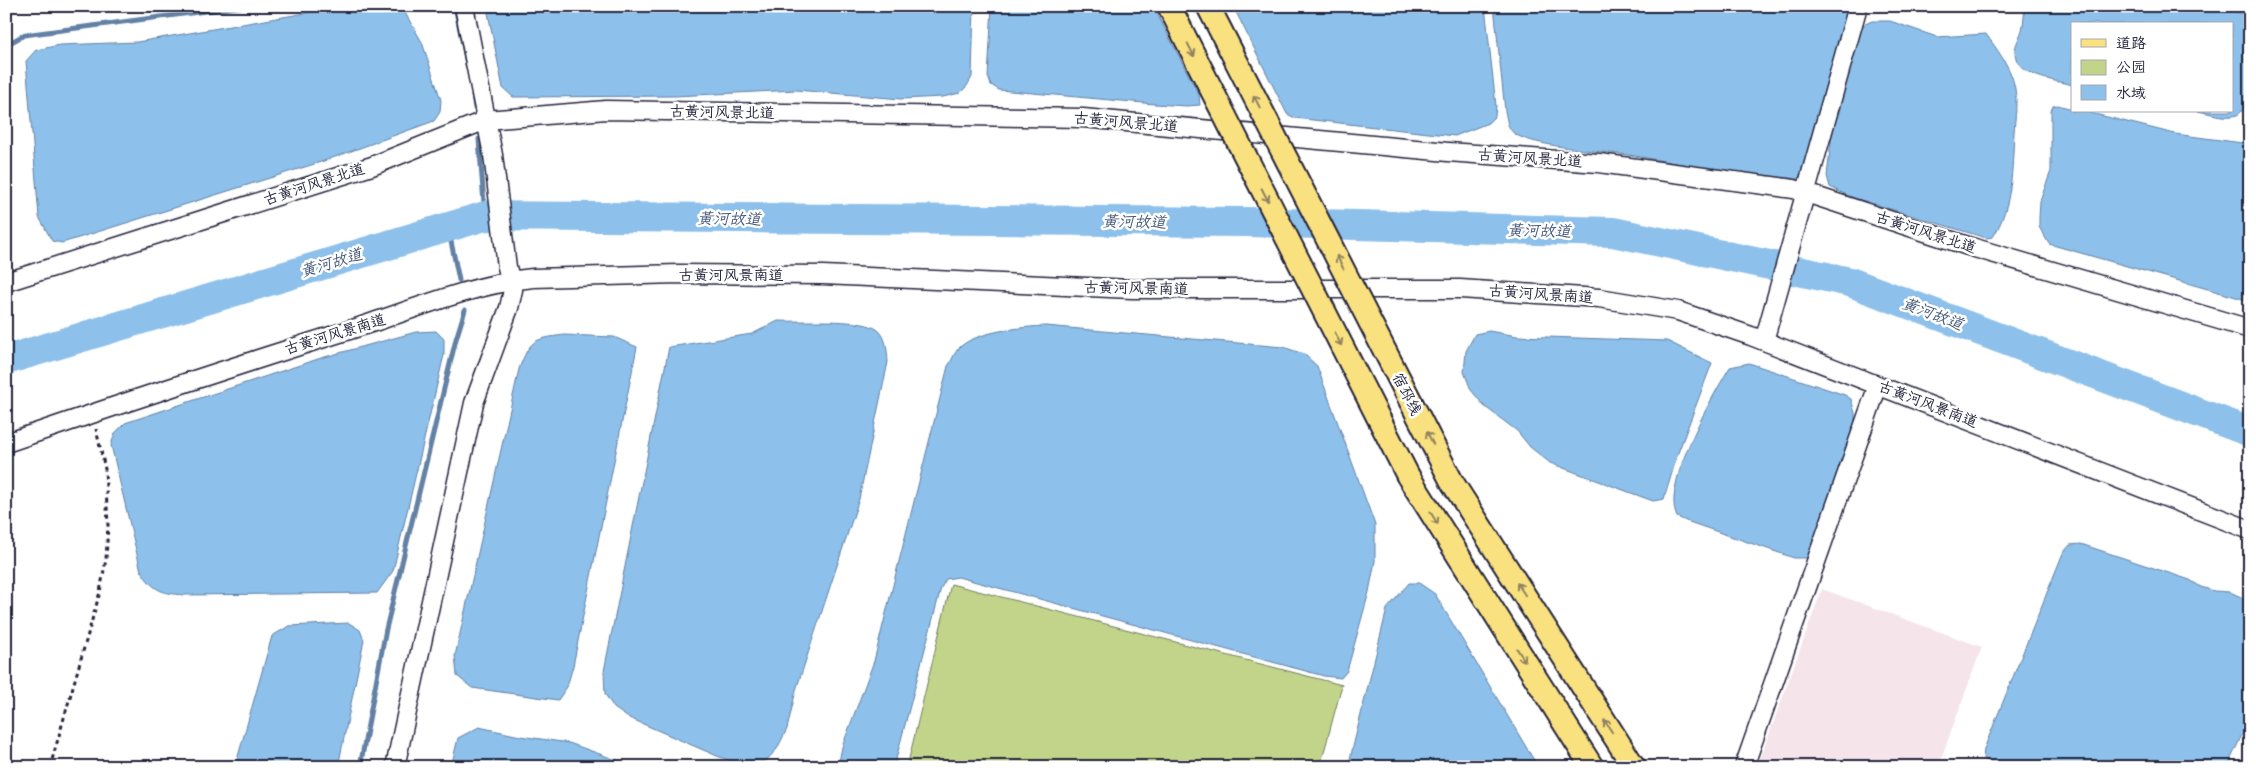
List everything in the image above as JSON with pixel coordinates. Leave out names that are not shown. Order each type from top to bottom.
[{"type":"main road","points":[[1169,6],[1408,476],[1592,767]]},
{"type":"main road","name":"宿邳线","points":[[1208,6],[1452,482],[1634,767]]},
{"type":"street","points":[[395,767],[474,403],[509,308],[513,290],[509,274],[493,155],[464,6]]},
{"type":"street","points":[[1765,334],[1858,6]]},
{"type":"street","name":"古黄河风景北道","points":[[6,282],[372,166],[486,120],[606,110],[1083,118],[1448,152],[1599,163],[1794,189],[1803,200],[2250,328]]},
{"type":"street","name":"古黄河风景南道","points":[[6,443],[509,274],[533,278],[679,274],[824,275],[1132,289],[1460,289],[1599,298],[1678,311],[1765,334],[1878,385],[2250,530]]},
{"type":"street","points":[[1744,767],[1878,385]]},
{"type":"path","points":[[50,767],[100,592],[106,559],[108,525],[105,469],[92,414]]},
{"type":"shaded area","points":[[1822,589],[1982,647],[1938,767],[1757,767]]},
{"type":"green space","points":[[951,584],[1342,685],[1320,767],[907,767]]},
{"type":"water","points":[[347,6],[401,6],[422,42],[441,100],[440,112],[434,121],[324,161],[62,243],[52,241],[39,217],[26,61],[36,50],[60,45],[137,42]]},
{"type":"water","points":[[490,6],[974,6],[972,77],[960,93],[943,97],[901,99],[796,90],[675,96],[513,97],[503,88],[488,13]]},
{"type":"water","points":[[992,6],[1153,6],[1199,95],[1200,105],[1155,104],[999,90],[991,85],[988,77]]},
{"type":"water","points":[[1233,6],[1485,6],[1496,106],[1495,116],[1488,123],[1455,136],[1295,118],[1287,114]]},
{"type":"water","points":[[1494,6],[1848,6],[1804,167],[1799,177],[1792,183],[1779,183],[1635,156],[1554,146],[1524,139],[1515,134],[1509,127],[1505,111]]},
{"type":"water","points":[[2025,6],[2205,6],[2246,14],[2250,17],[2251,54],[2247,99],[2243,109],[2237,115],[2228,116],[2203,112],[2234,112],[2234,22],[2071,22],[2071,85],[2037,76],[2022,67],[2017,60],[2015,49],[2024,21]]},
{"type":"water","points":[[1872,21],[1890,21],[1937,37],[1986,34],[2006,64],[2012,77],[2016,96],[2012,173],[2008,200],[2000,225],[1993,237],[1986,238],[1851,197],[1830,187],[1827,176],[1834,115],[1857,37],[1863,25]]},
{"type":"water","points":[[2058,105],[2071,109],[2071,112],[2087,112],[2175,134],[2250,144],[2250,301],[2049,244],[2039,227],[2040,201],[2051,171],[2051,111],[2053,106]]},
{"type":"water","points":[[778,321],[828,321],[867,325],[875,328],[882,334],[887,348],[888,362],[859,499],[796,690],[787,729],[777,749],[764,763],[755,767],[747,767],[627,717],[614,708],[605,694],[604,671],[669,347],[752,334]]},
{"type":"water","points":[[1046,326],[1283,347],[1304,354],[1317,366],[1375,525],[1375,561],[1369,592],[1347,671],[1341,678],[1324,676],[958,577],[946,579],[941,588],[896,759],[896,767],[838,767],[842,747],[874,661],[948,366],[958,349],[975,338],[999,331]]},
{"type":"water","points":[[436,331],[444,339],[444,355],[393,571],[377,593],[184,595],[164,592],[150,583],[141,571],[111,445],[115,433],[125,423],[321,358],[416,332]]},
{"type":"water","points":[[1489,331],[1517,336],[1667,341],[1712,363],[1678,453],[1664,499],[1653,501],[1550,463],[1530,447],[1517,431],[1484,406],[1471,390],[1464,372],[1466,351],[1475,334]]},
{"type":"water","points":[[564,335],[614,337],[637,347],[573,666],[567,687],[558,700],[472,688],[457,676],[455,656],[519,369],[526,352],[534,343],[545,338]]},
{"type":"water","points":[[1749,363],[1845,395],[1851,399],[1855,413],[1855,431],[1813,552],[1806,558],[1794,558],[1677,517],[1674,503],[1676,484],[1682,463],[1701,419],[1730,367]]},
{"type":"water","points":[[2081,544],[2190,580],[2201,587],[2214,591],[2230,592],[2250,601],[2250,718],[2227,767],[2005,767],[1983,759],[1984,749],[2063,553],[2070,545]]},
{"type":"water","points":[[1409,583],[1419,583],[1435,594],[1538,767],[1348,767],[1387,609]]},
{"type":"water","points":[[349,623],[360,630],[364,640],[338,767],[235,767],[272,636],[289,626]]},
{"type":"water","points":[[479,727],[520,736],[569,743],[636,767],[451,767],[458,738]]},
{"type":"waterway","points":[[6,45],[24,35],[244,6]]},
{"type":"waterway","points":[[455,6],[468,69]]},
{"type":"waterway","points":[[473,95],[475,108]]},
{"type":"waterway","points":[[479,139],[485,216]]},
{"type":"waterway","name":"黄河故道","points":[[6,360],[485,216],[1246,222],[1613,232],[1850,282],[2250,432]]},
{"type":"waterway","points":[[448,227],[459,280]]},
{"type":"waterway","points":[[360,767],[386,629],[456,339],[465,310]]}]
